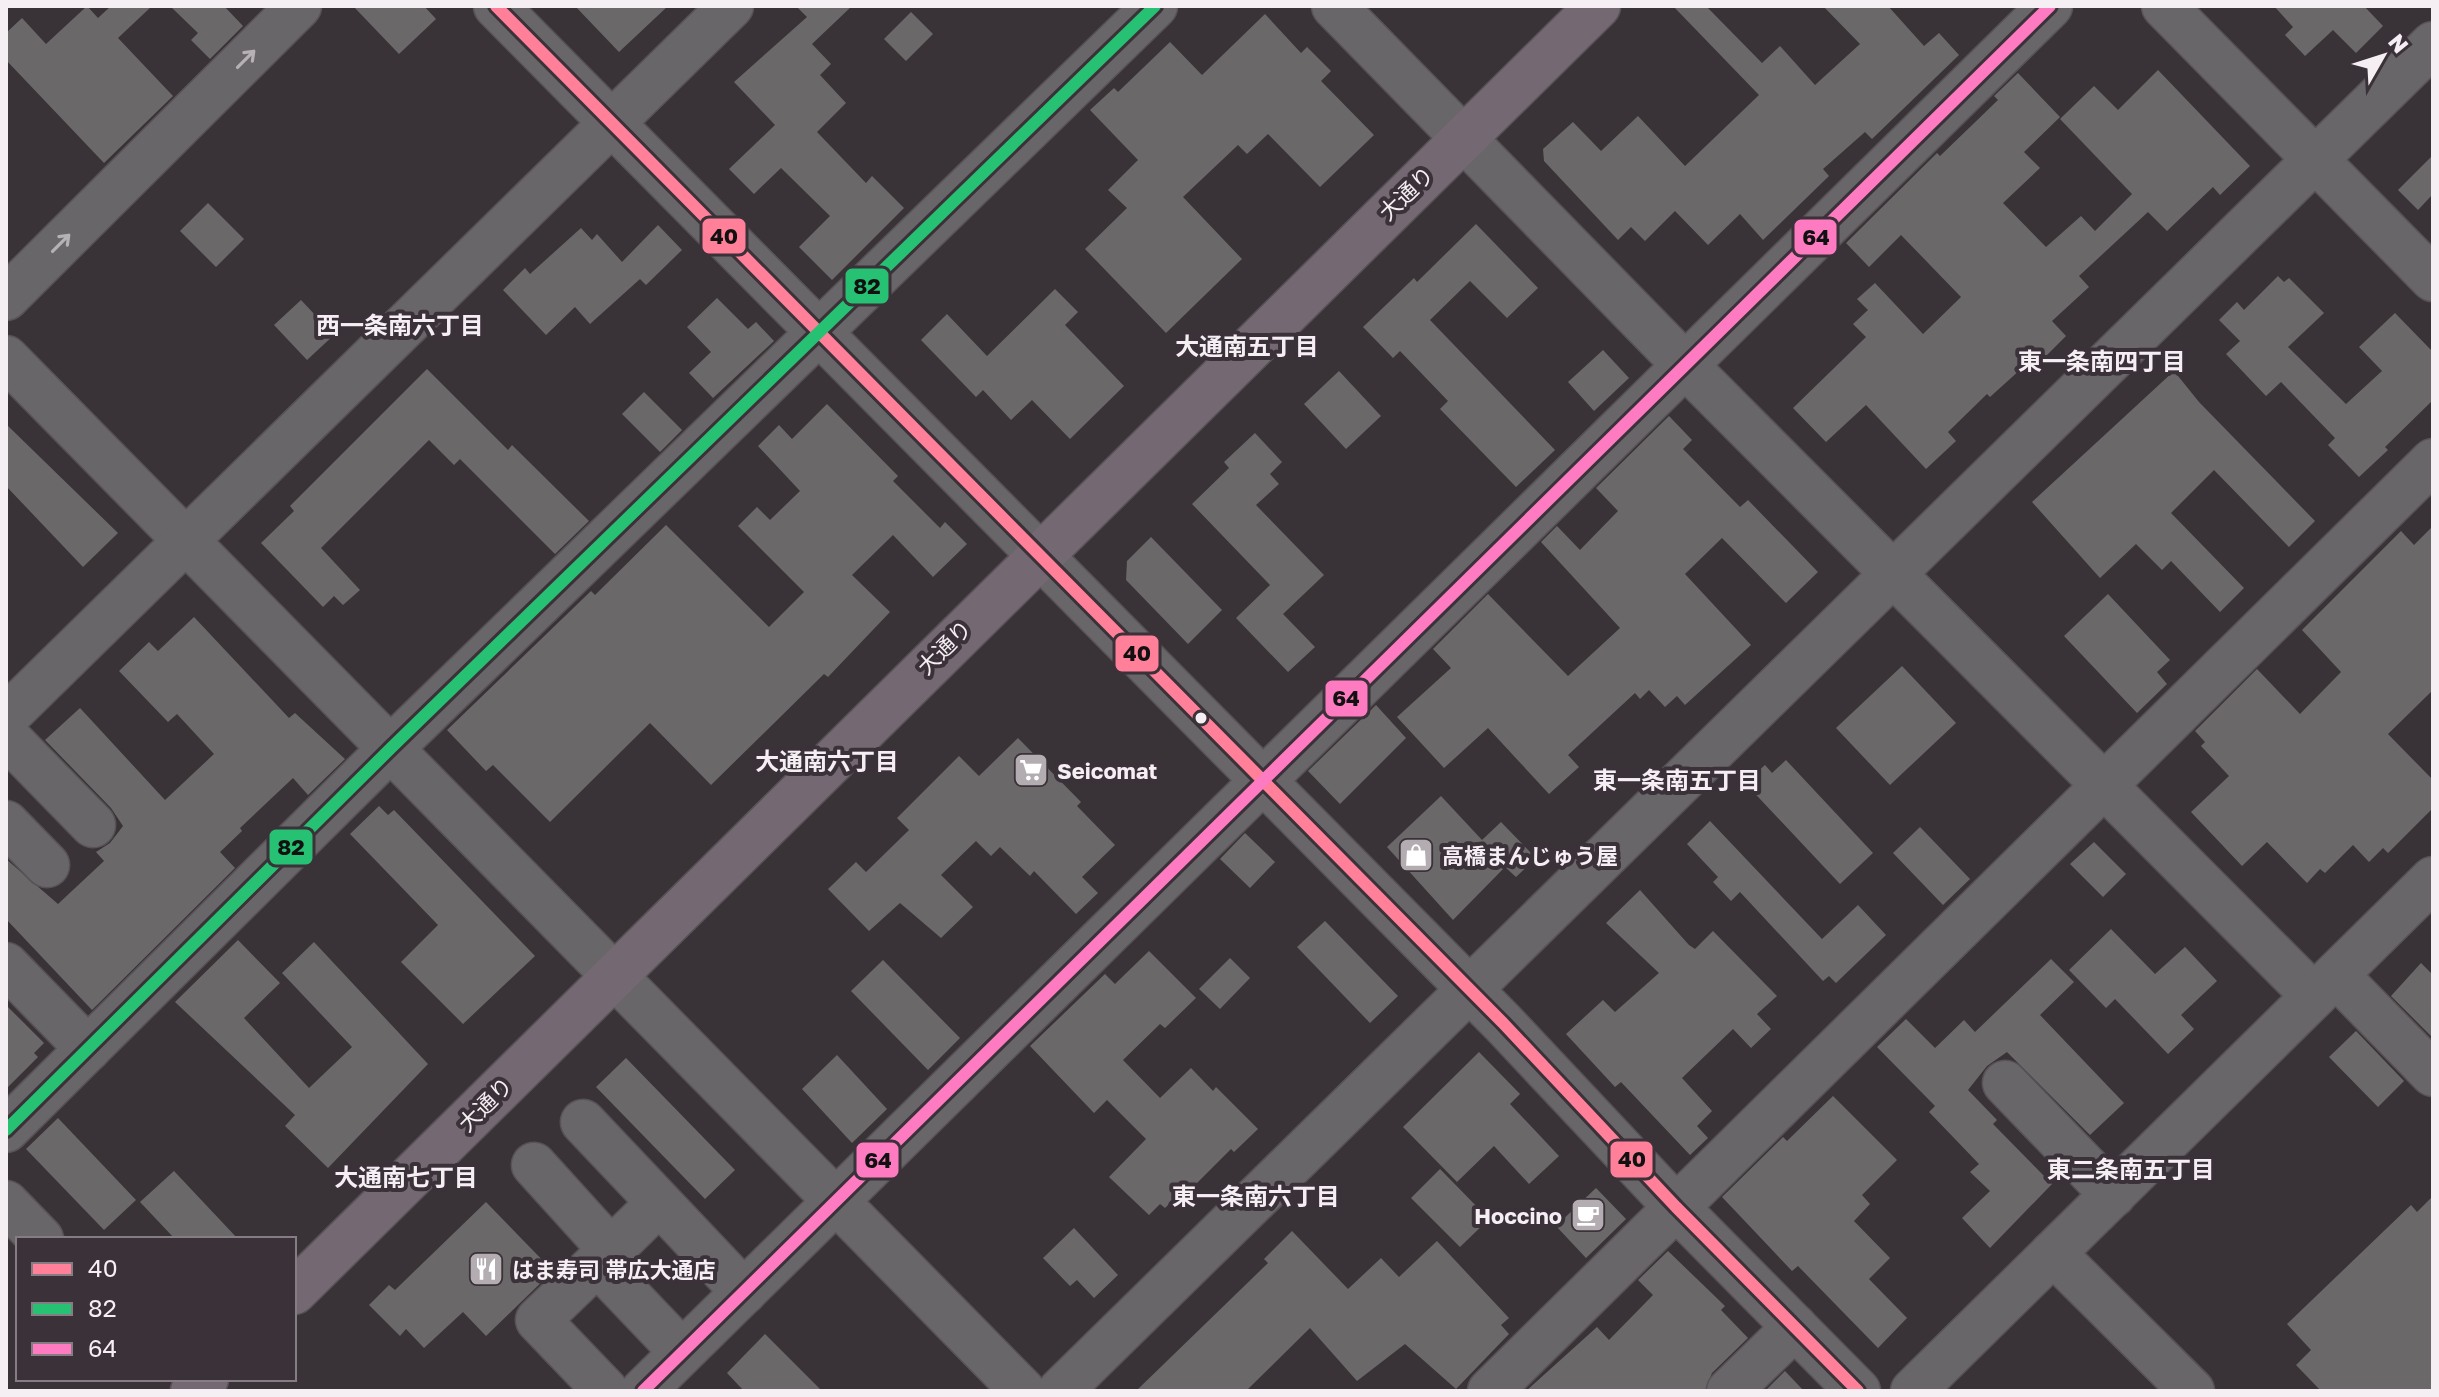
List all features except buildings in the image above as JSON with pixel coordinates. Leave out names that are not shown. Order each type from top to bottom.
[{"type":"highway","name":"大通り","points":[[296,1290],[617,975],[1039,553],[1598,6]]},
{"type":"street","points":[[6,298],[299,6]]},
{"type":"street","points":[[496,6],[610,125],[1039,553],[1468,988],[1676,1207],[1858,1391]]},
{"type":"street","points":[[6,717],[186,537],[731,6]]},
{"type":"street","points":[[6,1130],[392,747],[1155,6]]},
{"type":"street","points":[[1334,6],[2103,787],[2325,986],[2433,1074]]},
{"type":"street","points":[[643,1391],[1683,363],[2050,6]]},
{"type":"street","points":[[2164,6],[2433,279]]},
{"type":"street","points":[[1060,1391],[2433,44]]},
{"type":"street","points":[[6,358],[186,537],[1023,1391]]},
{"type":"street","points":[[1490,1391],[2433,461]]},
{"type":"street","points":[[6,736],[93,825]]},
{"type":"street","points":[[6,823],[47,865]]},
{"type":"street","points":[[1913,1391],[2433,879]]},
{"type":"street","points":[[6,965],[88,1049]]},
{"type":"street","points":[[2005,1083],[2113,1195]]},
{"type":"street","points":[[583,1122],[744,1292]]},
{"type":"street","points":[[534,1165],[682,1352]]},
{"type":"street","points":[[6,1203],[39,1237]]},
{"type":"street","points":[[606,1391],[538,1320],[659,1203]]},
{"type":"street","points":[[2053,1253],[2192,1391]]},
{"type":"street","points":[[1729,1391],[1795,1327]]},
{"type":"transit line","name":"40","points":[[496,6],[1503,1023],[1676,1207],[1858,1391]]},
{"type":"transit line","name":"82","points":[[6,1130],[392,747],[1155,6]]},
{"type":"transit line","name":"64","points":[[643,1391],[2050,6]]},
{"type":"place","name":"Seicomat","points":[[1031,770]]},
{"type":"place","name":"高橋まんじゅう屋","points":[[1416,855]]},
{"type":"place","name":"Hoccino","points":[[1588,1215]]},
{"type":"place","name":"はま寿司 帯広大通店","points":[[486,1269]]},
{"type":"district","name":"西一条南六丁目","points":[[400,324]]},
{"type":"district","name":"大通南五丁目","points":[[1247,345]]},
{"type":"district","name":"東一条南四丁目","points":[[2102,360]]},
{"type":"district","name":"大通南六丁目","points":[[827,760]]},
{"type":"district","name":"東一条南五丁目","points":[[1677,779]]},
{"type":"district","name":"東二条南五丁目","points":[[2131,1168]]},
{"type":"district","name":"大通南七丁目","points":[[406,1176]]},
{"type":"district","name":"東一条南六丁目","points":[[1256,1195]]}]
